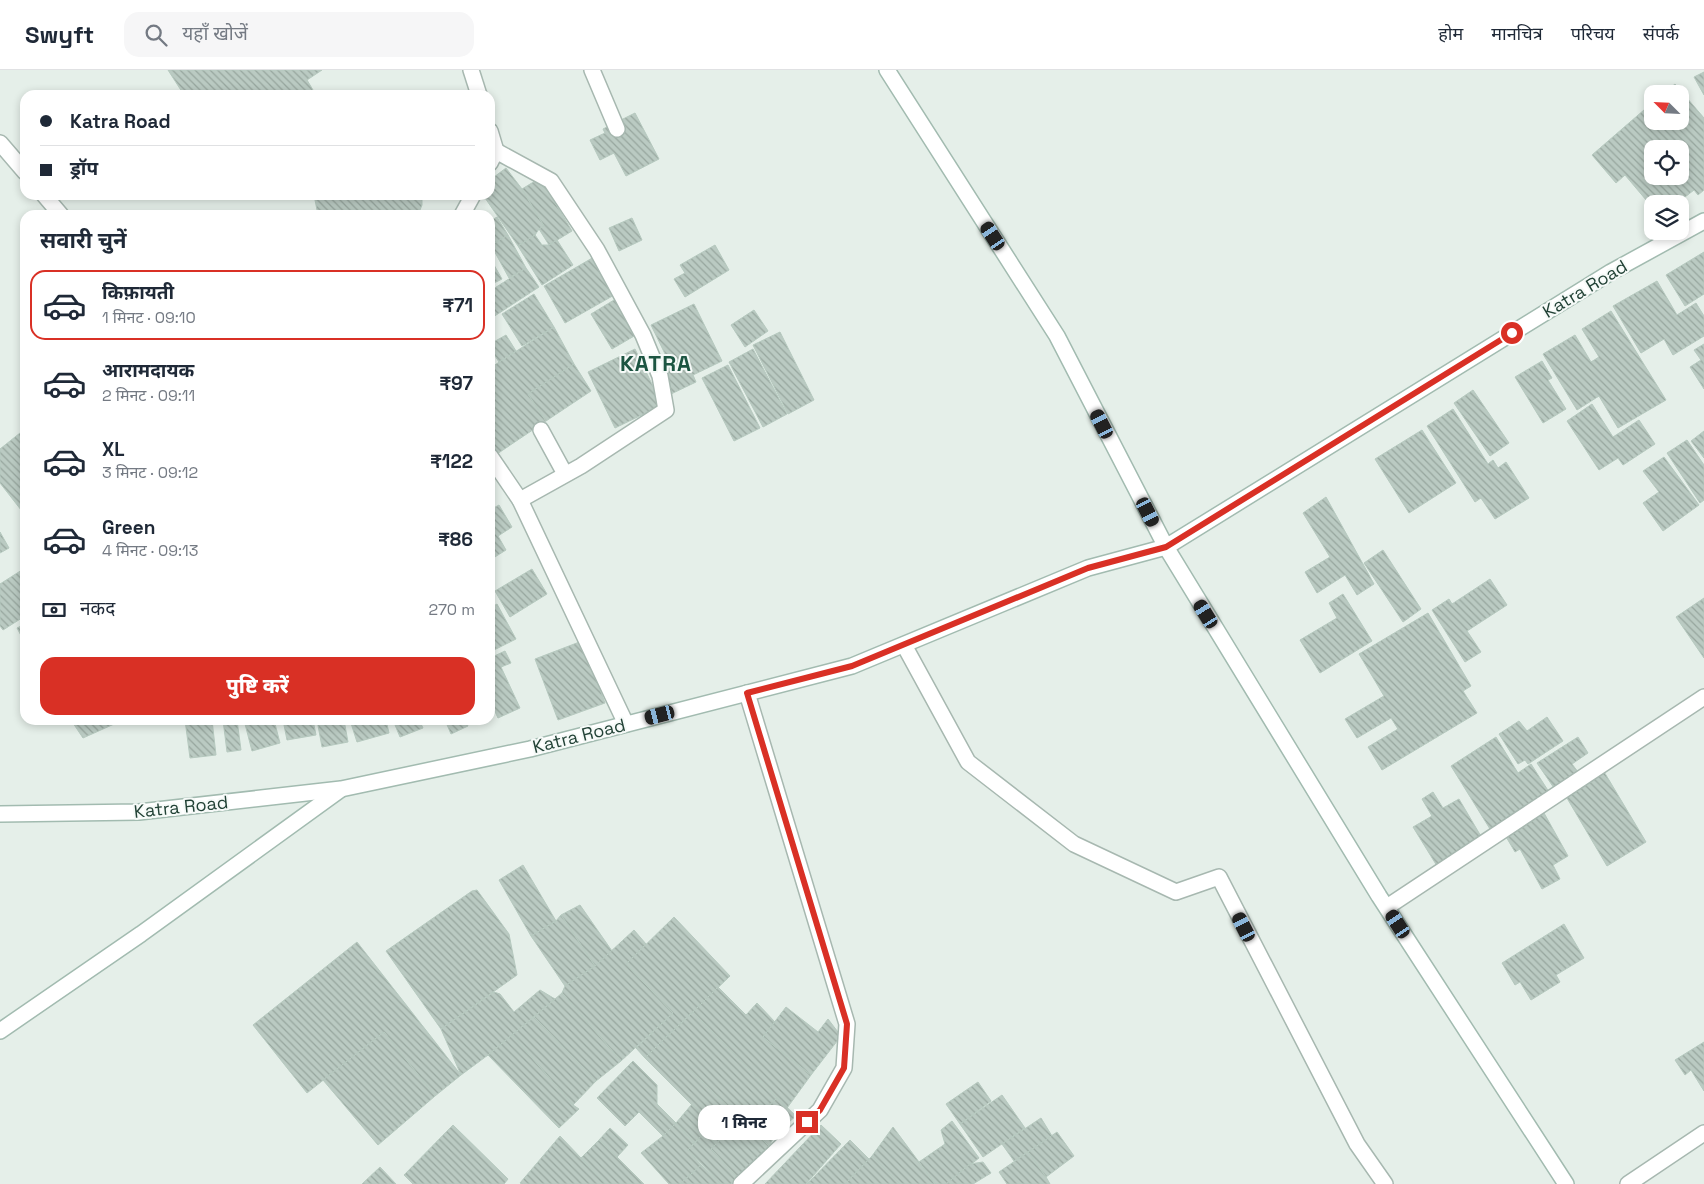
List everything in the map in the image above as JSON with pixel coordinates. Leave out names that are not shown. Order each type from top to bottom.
[{"type":"street","points":[[471,70],[477,90]]},
{"type":"street","points":[[592,70],[617,129]]},
{"type":"street","points":[[887,70],[1057,336],[1166,547],[1374,887],[1566,1184]]},
{"type":"street","points":[[0,143],[20,166]]},
{"type":"street","points":[[495,158],[551,181],[597,250],[643,335],[660,376],[666,410],[566,474],[520,500]]},
{"type":"street","points":[[48,200],[57,210]]},
{"type":"street","name":"Katra Road","points":[[0,814],[139,812],[341,789],[530,749],[852,666],[1088,568],[1166,547],[1611,272],[1704,221]]},
{"type":"street","points":[[541,430],[566,474]]},
{"type":"street","points":[[495,463],[520,500],[626,724]]},
{"type":"street","points":[[904,645],[968,762],[1074,844],[1176,892],[1218,877],[1357,1144],[1385,1184]]},
{"type":"street","points":[[741,1184],[820,1110],[844,1068],[847,1024],[747,693]]},
{"type":"street","points":[[1388,908],[1704,697]]},
{"type":"street","points":[[0,1031],[141,934],[341,789]]},
{"type":"street","points":[[1628,1184],[1704,1133]]},
{"type":"building","points":[[168,70],[322,70],[307,80],[313,90],[181,90]]},
{"type":"building","points":[[1704,72],[1704,95],[1694,77]]},
{"type":"building","points":[[1689,100],[1704,118],[1704,190],[1698,195],[1694,190],[1688,195],[1644,195],[1644,198],[1625,175],[1616,183],[1592,155],[1644,110],[1644,130],[1689,130]]},
{"type":"building","points":[[635,113],[659,159],[626,176],[614,153],[600,160],[590,140],[605,133],[603,129]]},
{"type":"building","points":[[506,168],[522,189],[544,226],[535,235],[518,246],[486,200],[495,200],[495,176]]},
{"type":"building","points":[[540,178],[572,231],[549,245],[539,229],[544,226],[522,189]]},
{"type":"building","points":[[315,200],[422,200],[420,210],[317,210]]},
{"type":"building","points":[[497,217],[508,235],[495,243],[495,218]]},
{"type":"building","points":[[632,218],[642,240],[619,251],[609,228]]},
{"type":"building","points":[[508,235],[526,268],[509,278],[495,252],[495,243]]},
{"type":"building","points":[[535,235],[542,245],[549,245],[557,240],[573,265],[542,285],[518,246]]},
{"type":"building","points":[[715,245],[729,270],[685,297],[674,279],[685,273],[680,265]]},
{"type":"building","points":[[1704,252],[1704,294],[1685,306],[1666,275]]},
{"type":"building","points":[[594,257],[616,294],[565,323],[544,286]]},
{"type":"building","points":[[495,267],[502,279],[495,282]]},
{"type":"building","points":[[526,268],[539,287],[495,316],[495,288]]},
{"type":"building","points":[[1657,281],[1677,315],[1696,303],[1704,316],[1704,336],[1673,355],[1664,339],[1641,353],[1613,306]]},
{"type":"building","points":[[534,294],[554,327],[522,346],[502,314]]},
{"type":"building","points":[[619,297],[641,332],[612,349],[591,314]]},
{"type":"building","points":[[694,304],[722,361],[693,375],[696,382],[671,394],[656,363],[667,358],[651,325]]},
{"type":"building","points":[[754,310],[768,331],[745,347],[731,325]]},
{"type":"building","points":[[1611,311],[1666,400],[1618,428],[1599,396],[1577,410],[1543,354],[1575,335],[1591,362],[1599,357],[1582,329]]},
{"type":"building","points":[[554,327],[574,364],[528,394],[546,421],[497,454],[495,451],[495,365]]},
{"type":"building","points":[[780,332],[814,400],[788,414],[753,345]]},
{"type":"building","points":[[506,335],[516,351],[499,362],[495,356],[495,341]]},
{"type":"building","points":[[1704,344],[1704,389],[1690,367],[1701,360],[1694,350]]},
{"type":"building","points":[[635,349],[662,405],[615,428],[588,372]]},
{"type":"building","points":[[753,349],[787,414],[763,427],[729,362]]},
{"type":"building","points":[[1542,361],[1552,378],[1548,380],[1566,409],[1543,423],[1515,377]]},
{"type":"building","points":[[574,364],[591,391],[546,421],[528,394]]},
{"type":"building","points":[[728,365],[760,428],[734,441],[702,378]]},
{"type":"building","points":[[1473,390],[1509,443],[1490,456],[1454,403]]},
{"type":"building","points":[[1592,404],[1613,437],[1639,420],[1655,444],[1623,465],[1618,458],[1599,470],[1567,421]]},
{"type":"building","points":[[1453,409],[1488,464],[1493,460],[1498,468],[1506,462],[1529,498],[1495,519],[1481,498],[1475,502],[1427,426]]},
{"type":"building","points":[[1422,430],[1456,483],[1409,513],[1375,459]]},
{"type":"building","points":[[1704,431],[1704,458],[1691,441]]},
{"type":"building","points":[[20,433],[20,509],[0,483],[0,449]]},
{"type":"building","points":[[1687,440],[1704,465],[1704,500],[1700,503],[1667,453]]},
{"type":"building","points":[[1664,457],[1699,505],[1663,531],[1643,503],[1659,492],[1643,471]]},
{"type":"building","points":[[1326,497],[1374,584],[1357,595],[1345,575],[1317,593],[1305,572],[1330,557],[1303,513]]},
{"type":"building","points":[[499,505],[512,527],[498,536],[506,550],[495,557],[495,507]]},
{"type":"building","points":[[0,532],[9,548],[0,553]]},
{"type":"building","points":[[1383,550],[1421,609],[1403,622],[1364,563]]},
{"type":"building","points":[[532,569],[547,594],[510,617],[495,591]]},
{"type":"building","points":[[20,571],[20,619],[3,630],[0,626],[0,584]]},
{"type":"building","points":[[1490,579],[1507,605],[1467,631],[1481,652],[1465,662],[1432,610],[1449,599],[1452,604]]},
{"type":"building","points":[[1343,594],[1372,641],[1320,673],[1300,640],[1337,618],[1329,603]]},
{"type":"building","points":[[1704,598],[1704,658],[1676,617]]},
{"type":"building","points":[[497,604],[516,639],[495,650],[495,605]]},
{"type":"building","points":[[1428,613],[1471,686],[1463,691],[1477,713],[1382,770],[1368,747],[1398,729],[1391,718],[1357,738],[1345,719],[1384,696],[1359,654]]},
{"type":"building","points":[[582,641],[605,703],[558,720],[535,659]]},
{"type":"building","points":[[505,651],[511,663],[501,667],[520,708],[498,718],[495,712],[495,656]]},
{"type":"building","points":[[1547,717],[1563,741],[1528,764],[1525,760],[1518,764],[1499,734],[1519,721],[1527,731]]},
{"type":"building","points":[[74,725],[112,725],[83,738]]},
{"type":"building","points":[[186,725],[213,725],[216,755],[190,758]]},
{"type":"building","points":[[224,725],[238,725],[241,750],[227,752]]},
{"type":"building","points":[[245,725],[275,725],[280,743],[252,751]]},
{"type":"building","points":[[284,725],[314,725],[316,735],[287,740]]},
{"type":"building","points":[[318,725],[345,725],[348,742],[322,747]]},
{"type":"building","points":[[352,725],[387,725],[389,733],[357,742]]},
{"type":"building","points":[[395,725],[422,725],[423,728],[400,737]]},
{"type":"building","points":[[447,725],[468,725],[468,726],[451,734]]},
{"type":"building","points":[[1496,737],[1518,773],[1531,764],[1549,792],[1490,829],[1451,766]]},
{"type":"building","points":[[1578,737],[1588,753],[1572,764],[1578,772],[1554,788],[1537,763]]},
{"type":"building","points":[[1603,770],[1646,842],[1607,866],[1564,793]]},
{"type":"building","points":[[1433,792],[1443,808],[1459,799],[1482,838],[1437,866],[1413,827],[1432,816],[1422,799]]},
{"type":"building","points":[[1544,813],[1568,856],[1553,865],[1560,879],[1542,889],[1520,849],[1515,852],[1505,835]]},
{"type":"building","points":[[523,865],[556,921],[531,936],[499,880]]},
{"type":"building","points":[[477,890],[509,934],[517,975],[441,1029],[386,951],[472,891]]},
{"type":"building","points":[[580,905],[612,951],[595,966],[561,915]]},
{"type":"building","points":[[561,915],[595,966],[565,986],[531,936],[556,921]]},
{"type":"building","points":[[674,917],[730,976],[645,1058],[636,1048],[673,1013],[626,964]]},
{"type":"building","points":[[1564,924],[1584,958],[1556,975],[1560,982],[1531,1000],[1520,982],[1515,985],[1502,963]]},
{"type":"building","points":[[634,930],[646,944],[626,964],[673,1013],[621,1061],[562,993],[565,986],[595,966]]},
{"type":"building","points":[[357,942],[461,1075],[435,1096],[384,1032],[307,1093],[253,1025]]},
{"type":"building","points":[[718,987],[746,1015],[757,1003],[775,1022],[763,1037],[811,1075],[787,1108],[693,1012]]},
{"type":"building","points":[[540,990],[555,999],[461,1075],[441,1029],[494,992],[500,994],[514,1012]]},
{"type":"building","points":[[562,993],[621,1061],[596,1081],[534,1017]]},
{"type":"building","points":[[786,1007],[818,1032],[828,1019],[841,1036],[811,1075],[763,1037]]},
{"type":"building","points":[[693,1012],[777,1098],[760,1114],[777,1132],[769,1146],[661,1042]]},
{"type":"building","points":[[534,1017],[596,1081],[573,1105],[512,1035]]},
{"type":"building","points":[[384,1032],[435,1096],[378,1145],[323,1080]]},
{"type":"building","points":[[512,1035],[573,1105],[579,1109],[559,1128],[488,1055]]},
{"type":"building","points":[[661,1042],[769,1146],[737,1177],[711,1149],[723,1136],[645,1058]]},
{"type":"building","points":[[1704,1042],[1704,1091],[1691,1070],[1685,1075],[1675,1060]]},
{"type":"building","points":[[633,1061],[657,1085],[657,1104],[676,1123],[663,1136],[639,1112],[625,1126],[597,1098]]},
{"type":"building","points":[[978,1082],[991,1101],[960,1124],[946,1104]]},
{"type":"building","points":[[1002,1095],[1025,1128],[983,1157],[960,1124]]},
{"type":"building","points":[[777,1098],[796,1116],[777,1132],[760,1114]]},
{"type":"building","points":[[692,1104],[723,1136],[716,1144],[705,1132],[694,1143],[676,1123]]},
{"type":"building","points":[[1041,1118],[1052,1136],[1014,1161],[1002,1144]]},
{"type":"building","points":[[952,1121],[979,1158],[946,1184],[935,1184],[919,1162],[945,1144],[941,1130]]},
{"type":"building","points":[[676,1123],[694,1143],[688,1150],[701,1165],[680,1184],[669,1184],[641,1153]]},
{"type":"building","points":[[453,1125],[508,1179],[504,1184],[413,1184],[404,1175]]},
{"type":"building","points":[[821,1125],[841,1144],[806,1184],[765,1184]]},
{"type":"building","points":[[893,1127],[935,1184],[900,1184],[872,1156]]},
{"type":"building","points":[[610,1128],[628,1145],[617,1157],[599,1140]]},
{"type":"building","points":[[705,1132],[716,1144],[711,1149],[737,1177],[731,1184],[721,1184],[688,1150]]},
{"type":"building","points":[[1057,1132],[1074,1156],[1046,1177],[1028,1152]]},
{"type":"building","points":[[560,1136],[606,1184],[520,1183]]},
{"type":"building","points":[[599,1140],[644,1184],[606,1184],[581,1158]]},
{"type":"building","points":[[850,1140],[869,1159],[845,1184],[807,1184]]},
{"type":"building","points":[[1028,1152],[1050,1184],[1007,1184],[999,1172]]},
{"type":"building","points":[[872,1156],[900,1184],[845,1184]]},
{"type":"building","points":[[983,1162],[991,1173],[973,1184],[946,1184],[970,1164]]},
{"type":"building","points":[[701,1165],[721,1184],[680,1184]]},
{"type":"building","points":[[380,1167],[396,1184],[362,1184]]},
{"type":"district","name":"KATRA","points":[[656,363]]},
{"type":"route","points":[[807,1122],[820,1110],[844,1068],[847,1024],[747,693],[852,666],[1088,568],[1166,547],[1512,333]]}]
